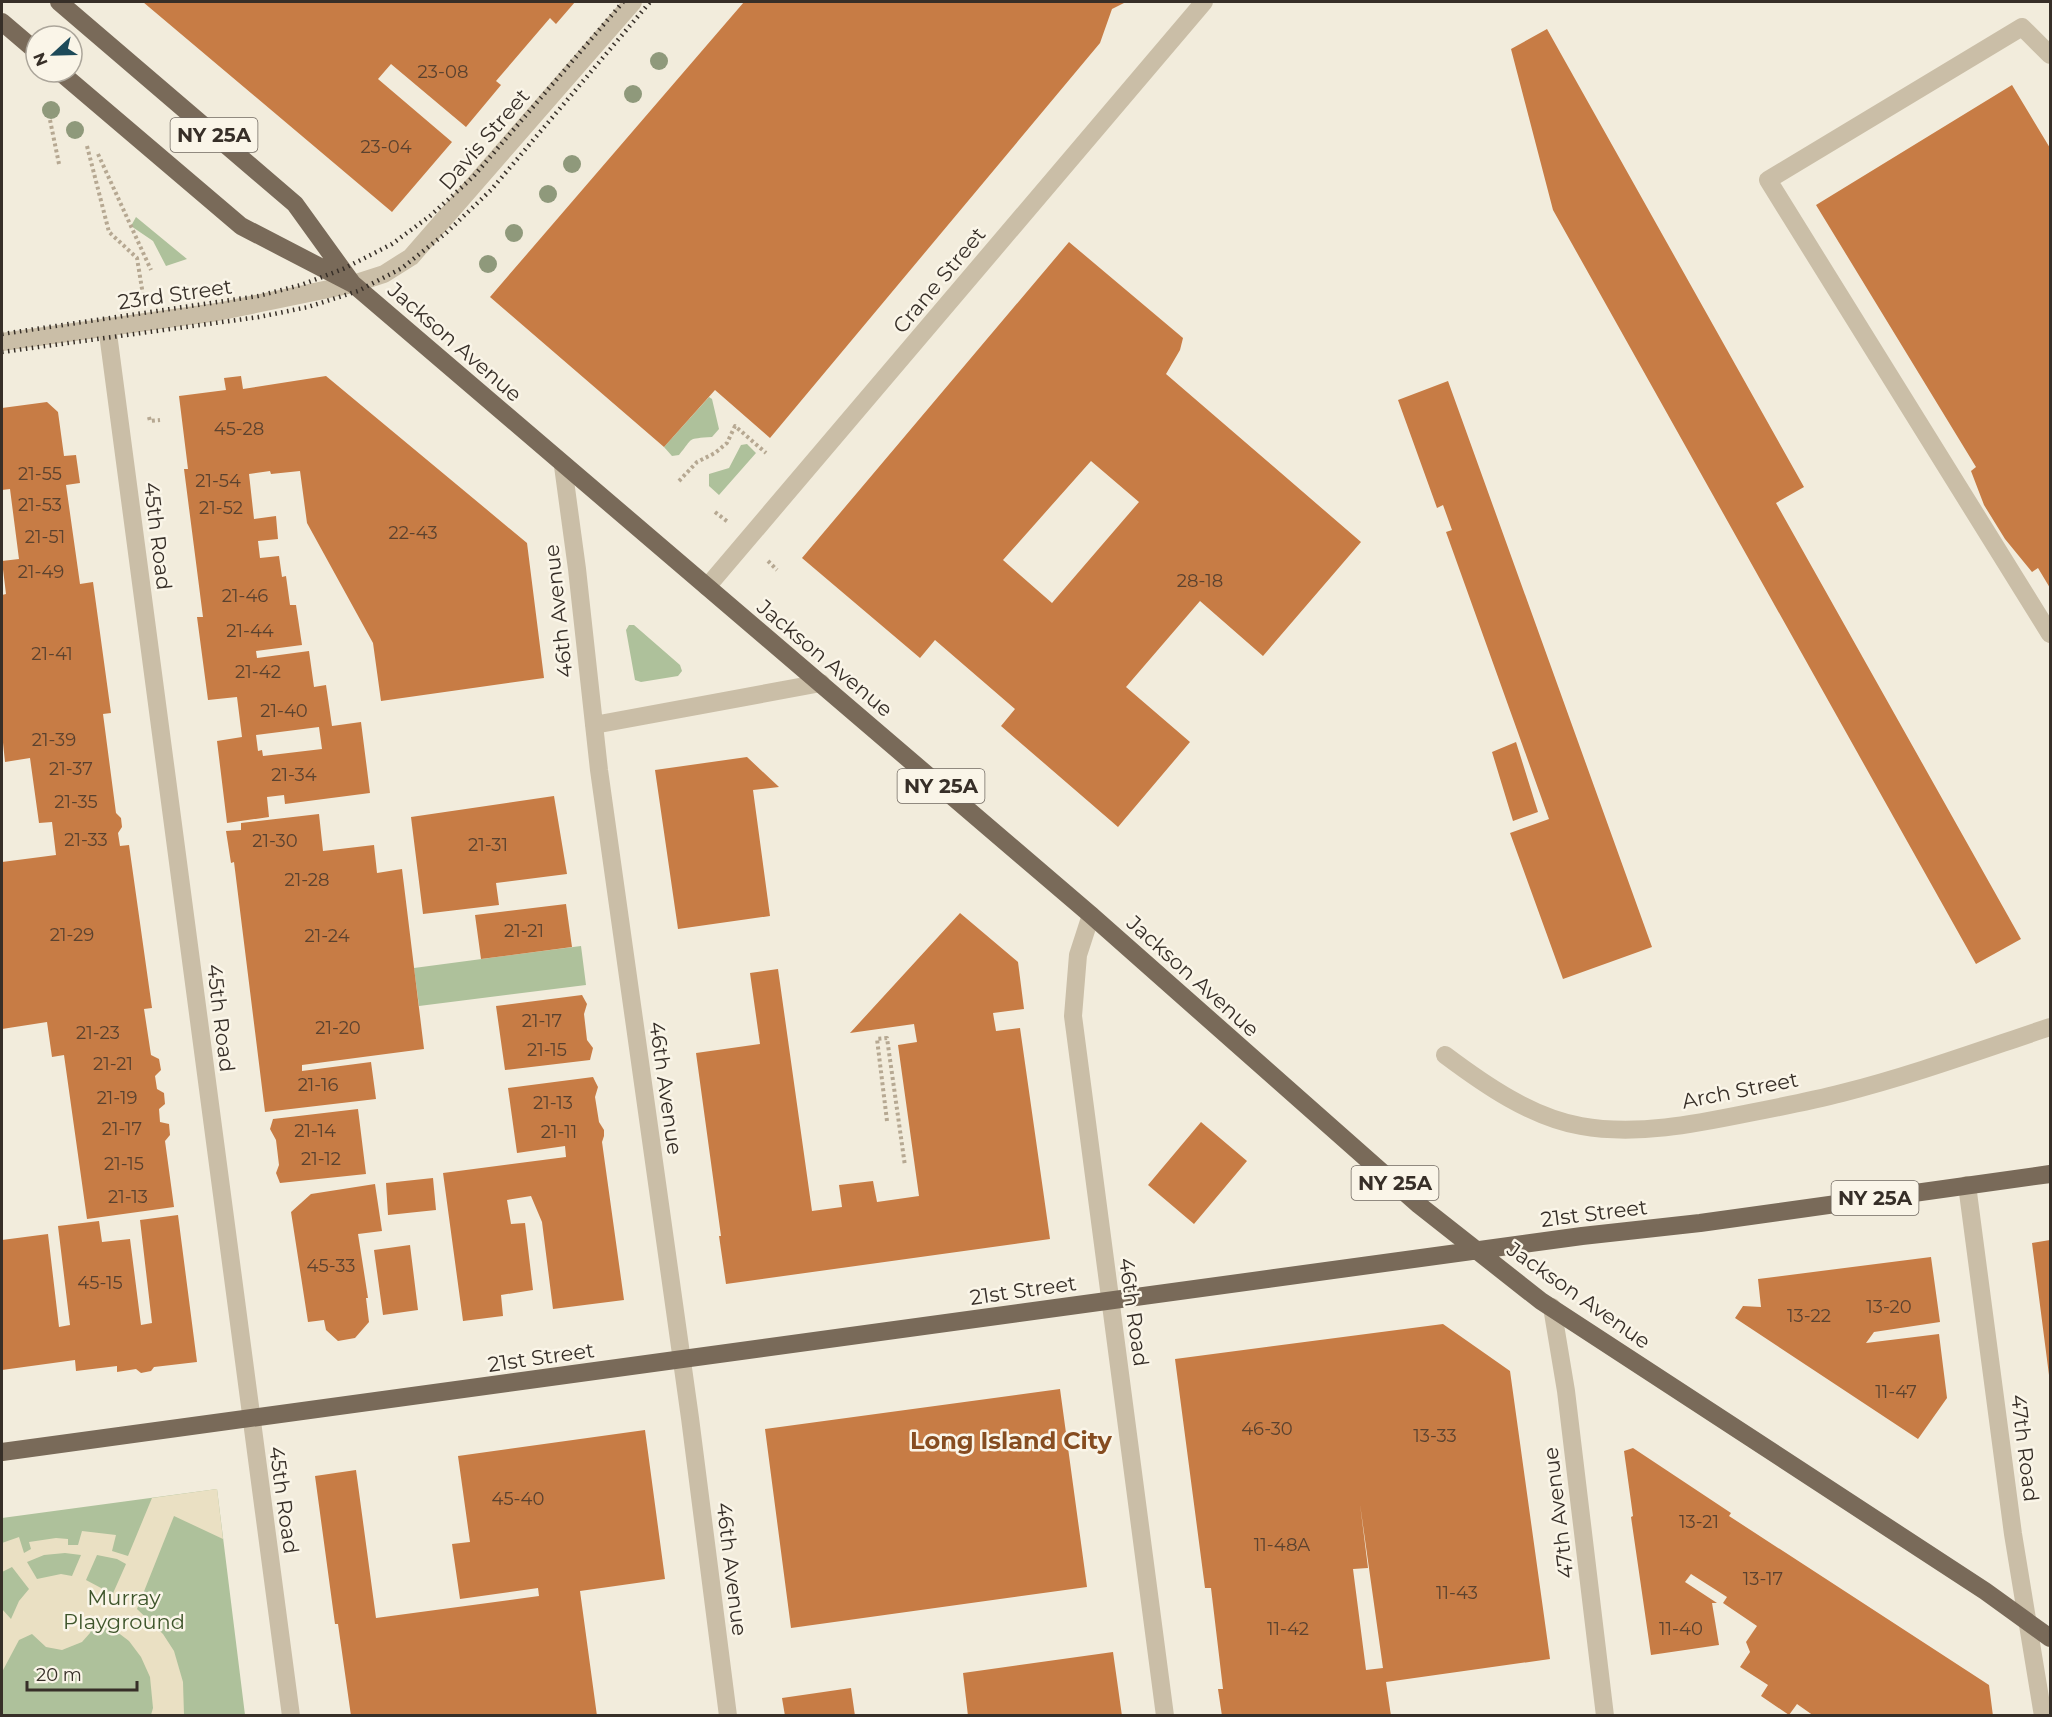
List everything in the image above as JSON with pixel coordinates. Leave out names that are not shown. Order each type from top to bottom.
[{"type":"main road","name":"Jackson Avenue","points":[[67,4],[295,204],[353,284],[563,466],[821,683],[1091,915],[1419,1205],[1541,1301],[2027,1619],[2050,1638]]},
{"type":"main road","points":[[2,22],[24,41]]},
{"type":"main road","name":"Jackson Avenue","points":[[74,84],[241,226],[353,284]]},
{"type":"main road","name":"21st Street","points":[[2,1452],[2050,1174]]},
{"type":"street","name":"Davis Street","points":[[353,284],[384,274],[411,257],[633,2]]},
{"type":"street","name":"Crane Street","points":[[707,587],[1204,2]]},
{"type":"street","points":[[2050,55],[2022,27],[1768,180],[2050,634]]},
{"type":"street","name":"23rd Street","points":[[2,342],[217,312],[353,284]]},
{"type":"street","name":"45th Road","points":[[107,326],[291,1716]]},
{"type":"street","name":"46th Avenue","points":[[563,466],[594,725],[728,1716]]},
{"type":"street","points":[[594,725],[821,683]]},
{"type":"street","name":"46th Road","points":[[1091,915],[1078,955],[1073,1016],[1166,1716]]},
{"type":"street","name":"Arch Street","points":[[1445,1055],[1495,1089],[1554,1118],[1581,1126],[1618,1129],[1686,1125],[1840,1094],[1884,1082],[2050,1027]]},
{"type":"street","name":"47th Road","points":[[1967,1185],[2013,1534],[2043,1716]]},
{"type":"street","name":"47th Avenue","points":[[1552,1307],[1566,1391],[1605,1716]]},
{"type":"path","points":[[50,120],[59,164]]},
{"type":"path","points":[[87,146],[109,232],[137,258]]},
{"type":"path","points":[[98,154],[151,270]]},
{"type":"path","points":[[150,421],[160,420]]},
{"type":"path","points":[[680,481],[696,462],[715,453],[727,443],[735,426],[766,453]]},
{"type":"path","points":[[715,512],[728,523]]},
{"type":"path","points":[[768,561],[777,570]]},
{"type":"path","points":[[887,1121],[877,1039],[887,1038],[905,1166]]},
{"type":"green space","points":[[136,217],[187,259],[166,266],[153,241],[131,226]]},
{"type":"green space","points":[[709,397],[712,399],[719,429],[712,437],[691,440],[679,455],[672,456],[664,447]]},
{"type":"green space","points":[[747,444],[756,453],[719,495],[709,486],[709,474],[729,468],[741,445]]},
{"type":"green space","points":[[629,625],[634,625],[680,665],[682,671],[678,676],[641,682],[635,680],[626,630]]},
{"type":"green space","points":[[581,946],[586,985],[419,1006],[414,968]]},
{"type":"green space","name":"Murray Playground","points":[[217,1489],[245,1715],[2,1715],[2,1518]]},
{"type":"shaded area","points":[[217,1489],[223,1539],[174,1516],[137,1609],[163,1634],[174,1651],[183,1682],[184,1715],[151,1715],[153,1708],[150,1677],[141,1657],[129,1641],[112,1628],[94,1621],[90,1633],[82,1642],[62,1650],[46,1647],[32,1634],[19,1640],[2,1672],[2,1609],[11,1619],[19,1601],[29,1589],[12,1567],[2,1572],[2,1543],[19,1537],[24,1553],[31,1549],[29,1542],[56,1538],[68,1539],[68,1545],[78,1545],[82,1531],[116,1535],[112,1551],[128,1556],[152,1498]],"holes":[[[65,1553],[81,1555],[72,1576],[61,1574],[37,1579],[27,1562],[44,1555]],[[97,1555],[117,1559],[126,1564],[110,1600],[101,1588],[86,1580]]]},
{"type":"building","points":[[143,2],[575,2],[556,24],[550,18],[496,81],[501,85],[466,127],[391,64],[378,79],[452,142],[392,212]]},
{"type":"building","points":[[744,2],[1126,2],[1112,9],[1100,43],[770,438],[715,390],[664,447],[490,297]]},
{"type":"building","points":[[1547,29],[1804,487],[1776,503],[2021,939],[1976,964],[1553,210],[1511,49]]},
{"type":"building","points":[[2012,85],[2050,148],[2050,588],[2038,568],[2032,572],[2005,539],[1984,505],[1971,471],[1976,467],[1816,205]]},
{"type":"building","points":[[1069,242],[1183,338],[1180,350],[1166,374],[1361,542],[1263,656],[1200,601],[1126,687],[1190,742],[1118,827],[1001,726],[1015,709],[935,640],[920,658],[802,558]],"holes":[[[1091,461],[1139,502],[1052,603],[1003,560]]]},
{"type":"building","points":[[241,376],[243,389],[326,376],[527,543],[544,678],[381,701],[373,643],[307,523],[300,471],[249,474],[254,519],[276,516],[278,539],[258,541],[260,558],[279,556],[282,577],[286,576],[290,605],[296,605],[302,645],[256,651],[257,658],[309,651],[314,687],[326,685],[332,726],[361,722],[370,793],[285,804],[284,795],[267,797],[269,817],[227,823],[217,741],[242,737],[237,697],[208,700],[197,617],[203,617],[184,469],[188,469],[179,396],[226,390],[224,378]],"holes":[[[319,727],[322,749],[263,756],[262,750],[258,751],[256,735]]]},
{"type":"building","points":[[1448,381],[1652,947],[1563,979],[1510,833],[1549,819],[1446,532],[1452,530],[1443,505],[1437,508],[1398,400]]},
{"type":"building","points":[[47,402],[58,412],[64,456],[76,455],[80,483],[66,485],[80,584],[93,582],[111,713],[103,714],[116,813],[121,818],[122,827],[118,833],[120,846],[129,845],[152,1008],[144,1009],[151,1055],[159,1059],[161,1070],[155,1076],[157,1089],[164,1093],[165,1104],[159,1109],[160,1122],[169,1124],[170,1135],[165,1141],[174,1207],[87,1219],[64,1055],[52,1057],[47,1022],[2,1029],[2,862],[56,855],[52,822],[39,823],[30,758],[5,762],[2,733],[2,595],[6,594],[2,561],[19,559],[10,489],[2,490],[2,408]]},
{"type":"building","points":[[1516,742],[1538,812],[1513,821],[1492,752]]},
{"type":"building","points":[[747,757],[779,787],[753,790],[770,916],[678,929],[655,770]]},
{"type":"building","points":[[554,796],[567,874],[496,883],[499,905],[423,914],[411,817]]},
{"type":"building","points":[[319,814],[323,851],[374,845],[377,873],[402,869],[424,1049],[302,1065],[302,1071],[371,1062],[376,1099],[265,1112],[234,862],[231,863],[226,831],[241,830],[241,823]]},
{"type":"building","points":[[566,904],[572,947],[481,959],[475,915]]},
{"type":"building","points":[[960,913],[1018,962],[1024,1009],[993,1013],[996,1031],[1020,1028],[1050,1239],[726,1284],[696,1053],[760,1044],[750,973],[778,969],[812,1211],[842,1207],[839,1185],[873,1181],[877,1202],[919,1196],[898,1045],[917,1042],[914,1024],[850,1033]]},
{"type":"building","points":[[582,995],[587,1004],[584,1014],[587,1040],[593,1048],[590,1060],[505,1070],[496,1006]]},
{"type":"building","points":[[593,1077],[598,1087],[595,1097],[599,1122],[604,1130],[602,1142],[624,1300],[553,1309],[542,1222],[531,1196],[507,1200],[511,1224],[525,1223],[533,1290],[501,1295],[503,1316],[463,1321],[443,1173],[566,1157],[565,1146],[517,1153],[508,1088]]},
{"type":"building","points":[[358,1109],[366,1174],[280,1183],[276,1173],[279,1165],[276,1140],[270,1129],[273,1119]]},
{"type":"building","points":[[1201,1122],[1247,1161],[1194,1224],[1148,1185]]},
{"type":"building","points":[[433,1178],[436,1210],[388,1215],[386,1183]]},
{"type":"building","points":[[375,1184],[382,1231],[358,1234],[368,1298],[366,1298],[369,1322],[355,1338],[338,1341],[326,1330],[324,1320],[308,1322],[291,1212],[311,1194]]},
{"type":"building","points":[[178,1215],[197,1362],[154,1367],[151,1371],[141,1373],[136,1369],[117,1372],[117,1366],[76,1371],[75,1360],[2,1370],[2,1240],[48,1234],[59,1327],[70,1325],[58,1226],[99,1221],[102,1242],[130,1239],[141,1325],[152,1323],[140,1220]]},
{"type":"building","points":[[2050,1240],[2050,1375],[2049,1375],[2032,1243]]},
{"type":"building","points":[[410,1245],[418,1310],[383,1315],[374,1250]]},
{"type":"building","points":[[1931,1257],[1940,1322],[1874,1332],[1866,1343],[1939,1334],[1947,1398],[1918,1439],[1735,1318],[1743,1306],[1761,1307],[1758,1279]]},
{"type":"building","points":[[1443,1324],[1510,1371],[1550,1659],[1386,1682],[1391,1716],[1222,1716],[1218,1689],[1223,1689],[1211,1588],[1205,1588],[1175,1359]],"holes":[[[1360,1504],[1383,1668],[1366,1670],[1353,1569],[1368,1568]]]},
{"type":"building","points":[[1060,1389],[1087,1587],[791,1628],[765,1429]]},
{"type":"building","points":[[645,1430],[665,1579],[580,1591],[597,1716],[351,1716],[338,1624],[335,1624],[315,1476],[356,1470],[376,1618],[539,1596],[538,1588],[460,1599],[452,1544],[470,1542],[458,1456]]},
{"type":"building","points":[[1633,1448],[1731,1513],[1729,1516],[1989,1685],[1993,1716],[1814,1716],[1797,1704],[1789,1715],[1761,1696],[1768,1685],[1740,1667],[1750,1652],[1746,1642],[1757,1626],[1723,1603],[1727,1597],[1691,1574],[1685,1582],[1717,1603],[1712,1603],[1719,1645],[1651,1655],[1624,1451]]},
{"type":"building","points":[[1113,1652],[1122,1716],[968,1716],[963,1673]]},
{"type":"building","points":[[851,1688],[855,1716],[785,1716],[782,1698]]},
{"type":"railway","points":[[2,334],[258,296],[301,285],[343,269],[392,244],[430,216],[473,177],[623,2]]},
{"type":"railway","points":[[2,352],[259,317],[308,307],[358,291],[402,268],[446,233],[491,190],[650,2]]},
{"type":"district","name":"Long Island City","points":[[1011,1440]]}]
